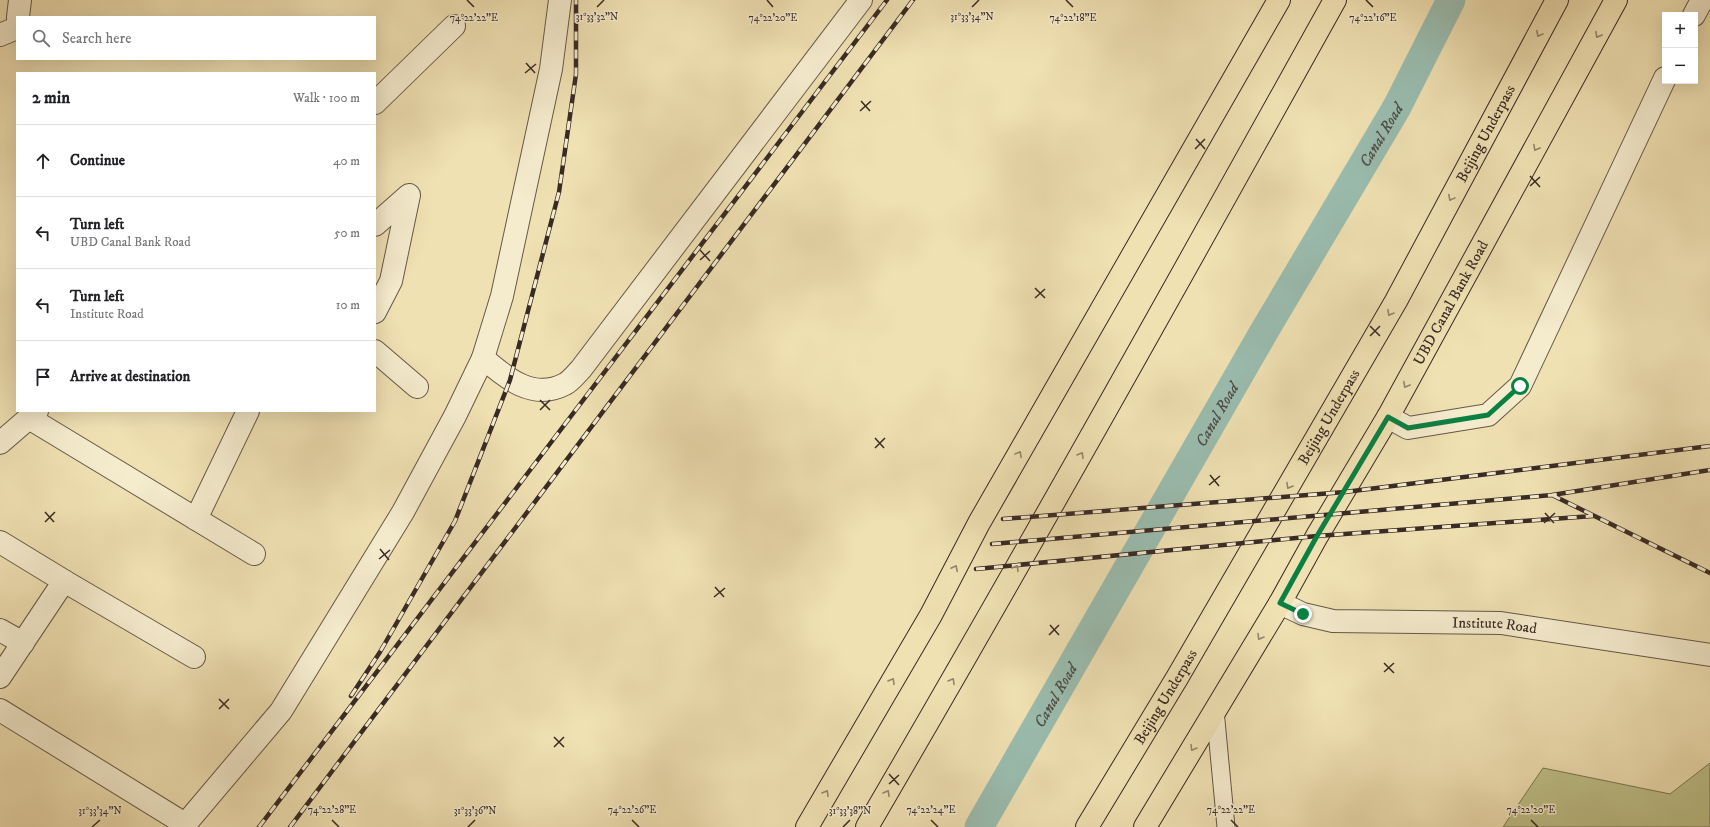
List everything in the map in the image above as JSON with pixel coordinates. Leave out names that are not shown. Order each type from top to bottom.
[{"type":"main road","points":[[807,827],[931,615],[979,523],[1279,0]]},
{"type":"main road","points":[[867,827],[1094,430],[1335,0]]},
{"type":"main road","name":"Beijing Underpass","points":[[1087,827],[1177,678],[1396,301],[1558,0]]},
{"type":"main road","name":"UBD Canal Bank Road","points":[[1145,827],[1280,603],[1317,536],[1388,417],[1616,0]]},
{"type":"street","points":[[18,16],[20,0]]},
{"type":"street","points":[[0,710],[184,825],[281,711],[403,512],[455,416],[482,358],[502,296],[550,76],[560,0]]},
{"type":"street","points":[[1696,12],[1702,0]]},
{"type":"street","points":[[482,358],[510,380],[528,388],[547,391],[566,384],[581,369],[855,2]]},
{"type":"street","points":[[376,102],[454,26]]},
{"type":"street","points":[[0,35],[16,28]]},
{"type":"street","points":[[1388,417],[1408,428],[1488,415],[1520,386],[1662,84]]},
{"type":"street","points":[[376,224],[409,195],[391,281],[376,310]]},
{"type":"street","points":[[376,352],[417,386]]},
{"type":"street","points":[[196,519],[248,412]]},
{"type":"street","points":[[0,443],[33,414],[196,519],[254,554]]},
{"type":"street","points":[[0,542],[194,657]]},
{"type":"street","points":[[0,676],[64,581]]},
{"type":"street","name":"Institute Road","points":[[1280,603],[1303,614],[1333,622],[1501,623],[1710,655]]},
{"type":"street","points":[[0,630],[23,643]]},
{"type":"lane","points":[[1215,710],[1226,827]]},
{"type":"green space","points":[[1710,763],[1710,827],[1503,827],[1543,768],[1670,794]]},
{"type":"waterway","name":"Canal Road","points":[[979,827],[1262,335],[1397,107],[1451,0]]},
{"type":"railway","points":[[351,696],[380,652],[455,521],[510,380],[559,192],[576,74],[576,0]]},
{"type":"railway","points":[[259,827],[887,0]]},
{"type":"railway","points":[[290,827],[913,0]]},
{"type":"railway","points":[[1003,519],[1345,492],[1710,446]]},
{"type":"railway","points":[[992,544],[1552,495],[1710,470]]},
{"type":"railway","points":[[1552,495],[1710,573]]},
{"type":"railway","points":[[976,569],[1317,536],[1593,516]]},
{"type":"route","points":[[1303,614],[1280,603],[1317,536],[1332,514],[1388,417],[1408,428],[1488,415],[1520,386]]}]
